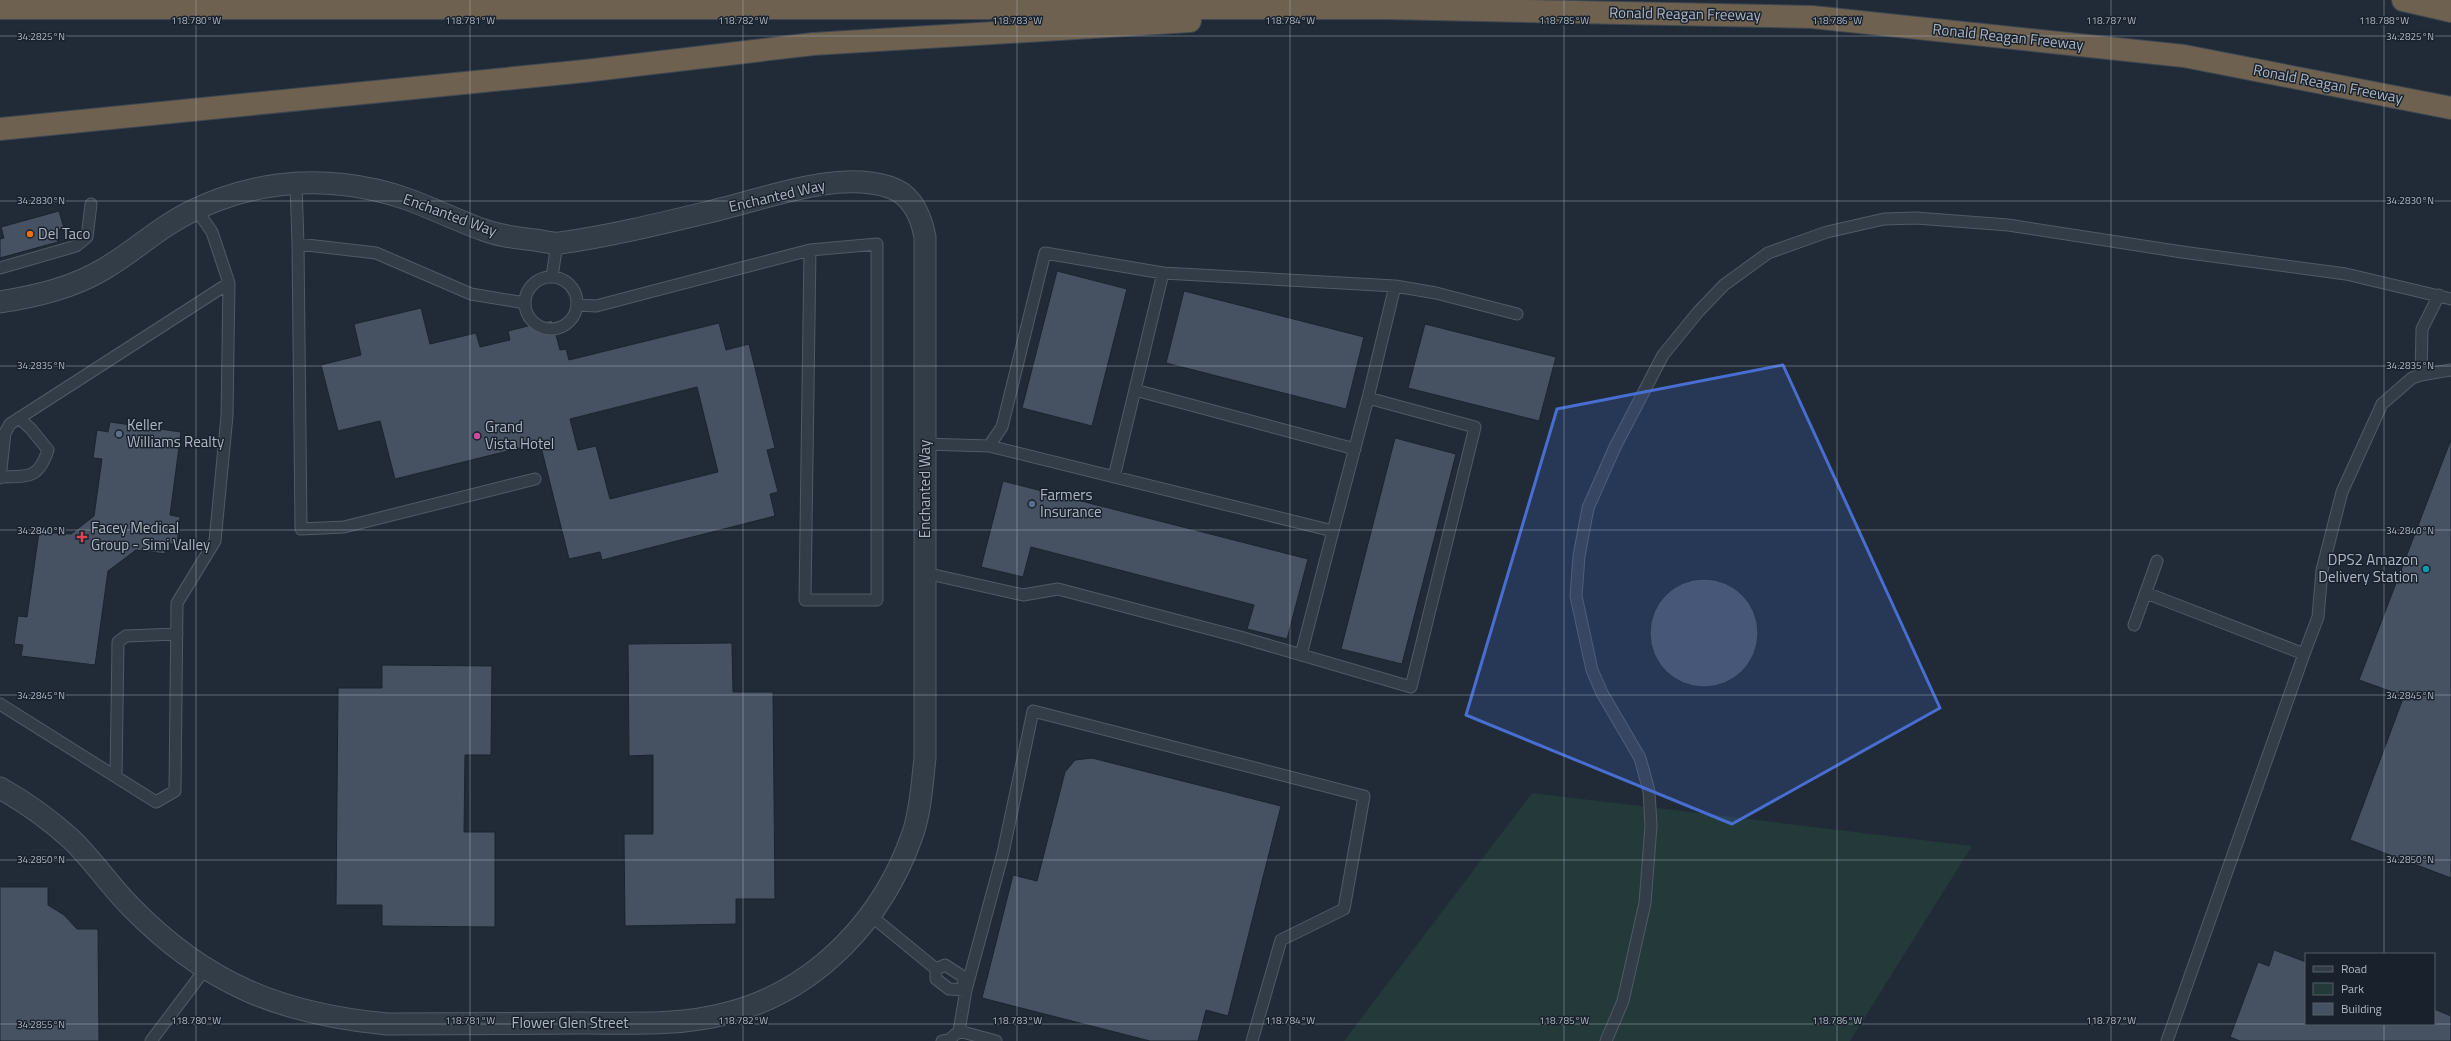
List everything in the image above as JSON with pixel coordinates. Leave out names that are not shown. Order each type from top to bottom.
[{"type":"highway","points":[[2403,0],[2451,11]]},
{"type":"highway","name":"Ronald Reagan Freeway","points":[[0,8],[1385,8],[1812,17],[2184,56],[2451,108]]},
{"type":"highway","points":[[0,14],[64,8]]},
{"type":"highway","points":[[0,129],[584,71],[813,44],[968,37],[1385,8]]},
{"type":"street","name":"Enchanted Way","points":[[0,302],[40,296],[75,283],[105,269],[168,225],[196,209],[240,193],[280,184],[323,182],[366,188],[406,199],[484,230],[557,243],[712,211],[818,185],[867,182],[892,187],[904,195],[915,207],[922,221],[925,237],[925,758],[921,796],[913,831],[900,867],[883,898],[843,946],[823,964]]},
{"type":"street","name":"Flower Glen Street","points":[[0,788],[17,797],[71,839],[130,907],[157,933],[225,980],[265,999],[304,1012],[344,1020],[387,1024],[675,1023],[728,1013],[776,995],[809,975],[823,964]]},
{"type":"lane","points":[[296,184],[301,529],[344,527],[535,479]]},
{"type":"lane","points":[[0,268],[76,246],[86,237],[91,204]]},
{"type":"lane","points":[[0,704],[156,802],[175,791],[177,603],[215,541],[227,416],[229,283],[212,232],[196,209]]},
{"type":"lane","points":[[1606,1041],[1623,1001],[1645,903],[1651,826],[1649,791],[1640,758],[1602,693],[1592,670],[1576,596],[1579,556],[1588,508],[1615,447],[1663,355],[1698,312],[1724,284],[1768,253],[1820,234],[1884,219],[1916,218],[2008,225],[2182,252],[2346,274],[2451,298]]},
{"type":"lane","points":[[552,277],[557,243]]},
{"type":"lane","points":[[298,244],[376,253],[471,294],[525,303]]},
{"type":"lane","points":[[578,305],[596,306],[810,250],[877,244],[877,600],[805,600],[810,250]]},
{"type":"lane","points":[[989,446],[1002,427],[1045,253],[1163,273],[1395,286],[1436,293],[1516,314]]},
{"type":"lane","points":[[1114,477],[1163,273]]},
{"type":"lane","points":[[552,277],[568,282],[574,289],[578,305],[576,314],[571,321],[555,330],[546,330],[531,320],[525,303],[530,288],[544,278],[552,277]]},
{"type":"lane","points":[[19,418],[48,450],[43,466],[31,476],[0,477],[5,433],[10,424],[19,418],[229,283]]},
{"type":"lane","points":[[1301,655],[1368,398],[1395,286]]},
{"type":"lane","points":[[2422,375],[2422,329],[2439,295]]},
{"type":"lane","points":[[2167,1041],[2318,617],[2322,570],[2342,492],[2382,404],[2412,378],[2451,370]]},
{"type":"lane","points":[[1135,390],[1355,449]]},
{"type":"lane","points":[[925,573],[1023,594],[1058,589],[1301,655],[1411,688],[1475,426],[1368,398]]},
{"type":"lane","points":[[925,444],[989,446],[1333,531]]},
{"type":"lane","points":[[2134,624],[2157,561]]},
{"type":"lane","points":[[2146,593],[2304,654]]},
{"type":"lane","points":[[116,777],[118,642],[126,636],[177,634]]},
{"type":"lane","points":[[942,1041],[950,1039],[959,1031],[966,990],[1003,853],[1033,710],[1364,796],[1344,908],[1281,940],[1252,1041]]},
{"type":"lane","points":[[870,915],[936,969]]},
{"type":"lane","points":[[936,969],[945,965],[962,976],[966,990]]},
{"type":"lane","points":[[151,1041],[206,968]]},
{"type":"lane","points":[[936,969],[936,979],[949,989],[966,990]]},
{"type":"lane","points":[[959,1031],[996,1041]]},
{"type":"highlighted area","points":[[1783,365],[1940,708],[1732,824],[1466,715],[1557,409]]},
{"type":"green space","points":[[1532,793],[1972,846],[1850,1041],[1344,1041]]},
{"type":"building","name":"Del Taco","points":[[59,211],[64,228],[55,231],[58,242],[0,258],[0,239],[4,238],[1,227]]},
{"type":"building","points":[[1057,271],[1127,289],[1092,426],[1022,408]]},
{"type":"building","points":[[1184,291],[1364,337],[1346,409],[1166,363]]},
{"type":"building","name":"Grand Vista Hotel","points":[[421,308],[430,344],[476,333],[480,347],[510,340],[508,331],[552,320],[560,350],[566,349],[569,360],[719,323],[726,350],[749,344],[775,448],[767,450],[778,492],[770,494],[775,516],[602,560],[600,552],[569,559],[540,443],[395,479],[380,421],[338,431],[321,365],[361,355],[354,324]],"holes":[[[697,387],[718,472],[610,499],[596,446],[578,450],[570,419]]]},
{"type":"building","points":[[1425,324],[1556,357],[1539,421],[1408,388]]},
{"type":"building","points":[[110,422],[181,432],[170,515],[180,517],[177,545],[166,543],[165,554],[136,550],[108,571],[95,665],[21,656],[23,645],[14,644],[18,616],[27,617],[39,532],[71,534],[94,516],[102,459],[93,458],[97,430],[108,432]]},
{"type":"building","points":[[1395,438],[1456,454],[1402,664],[1341,649]]},
{"type":"building","name":"DPS2 Amazon Delivery Station","points":[[2450,442],[2451,878],[2350,840],[2404,696],[2359,680]]},
{"type":"building","points":[[1003,481],[1308,559],[1287,639],[1247,629],[1254,605],[1031,547],[1023,577],[981,567]]},
{"type":"building","points":[[1704,579],[1725,583],[1742,595],[1754,612],[1758,633],[1754,654],[1742,671],[1725,683],[1704,687],[1683,683],[1666,671],[1654,654],[1650,633],[1654,612],[1666,595],[1683,583]]},
{"type":"building","points":[[732,643],[733,692],[773,692],[775,899],[736,899],[736,924],[625,926],[624,834],[653,834],[653,755],[629,756],[628,644]]},
{"type":"building","points":[[382,665],[492,666],[491,755],[465,755],[464,832],[495,832],[495,927],[382,926],[382,905],[336,905],[338,688],[382,688]]},
{"type":"building","points":[[1092,758],[1281,806],[1228,1016],[1206,1010],[1198,1041],[1150,1041],[982,998],[1013,875],[1037,881],[1065,772],[1075,760]]},
{"type":"building","points":[[0,887],[48,887],[48,905],[64,915],[77,929],[98,929],[99,1041],[0,1041]]},
{"type":"building","points":[[2274,950],[2305,962],[2305,1025],[2435,1025],[2435,1009],[2451,1016],[2451,1041],[2240,1041],[2230,1037],[2258,962],[2269,966]]},
{"type":"place","name":"Del Taco","points":[[30,234]]},
{"type":"place","name":"Keller Williams Realty","points":[[119,434]]},
{"type":"place","name":"Grand Vista Hotel","points":[[477,436]]},
{"type":"place","name":"Farmers Insurance","points":[[1032,504]]},
{"type":"place","name":"Facey Medical Group - Simi Valley","points":[[82,537]]},
{"type":"place","name":"DPS2 Amazon Delivery Station","points":[[2426,569]]}]
